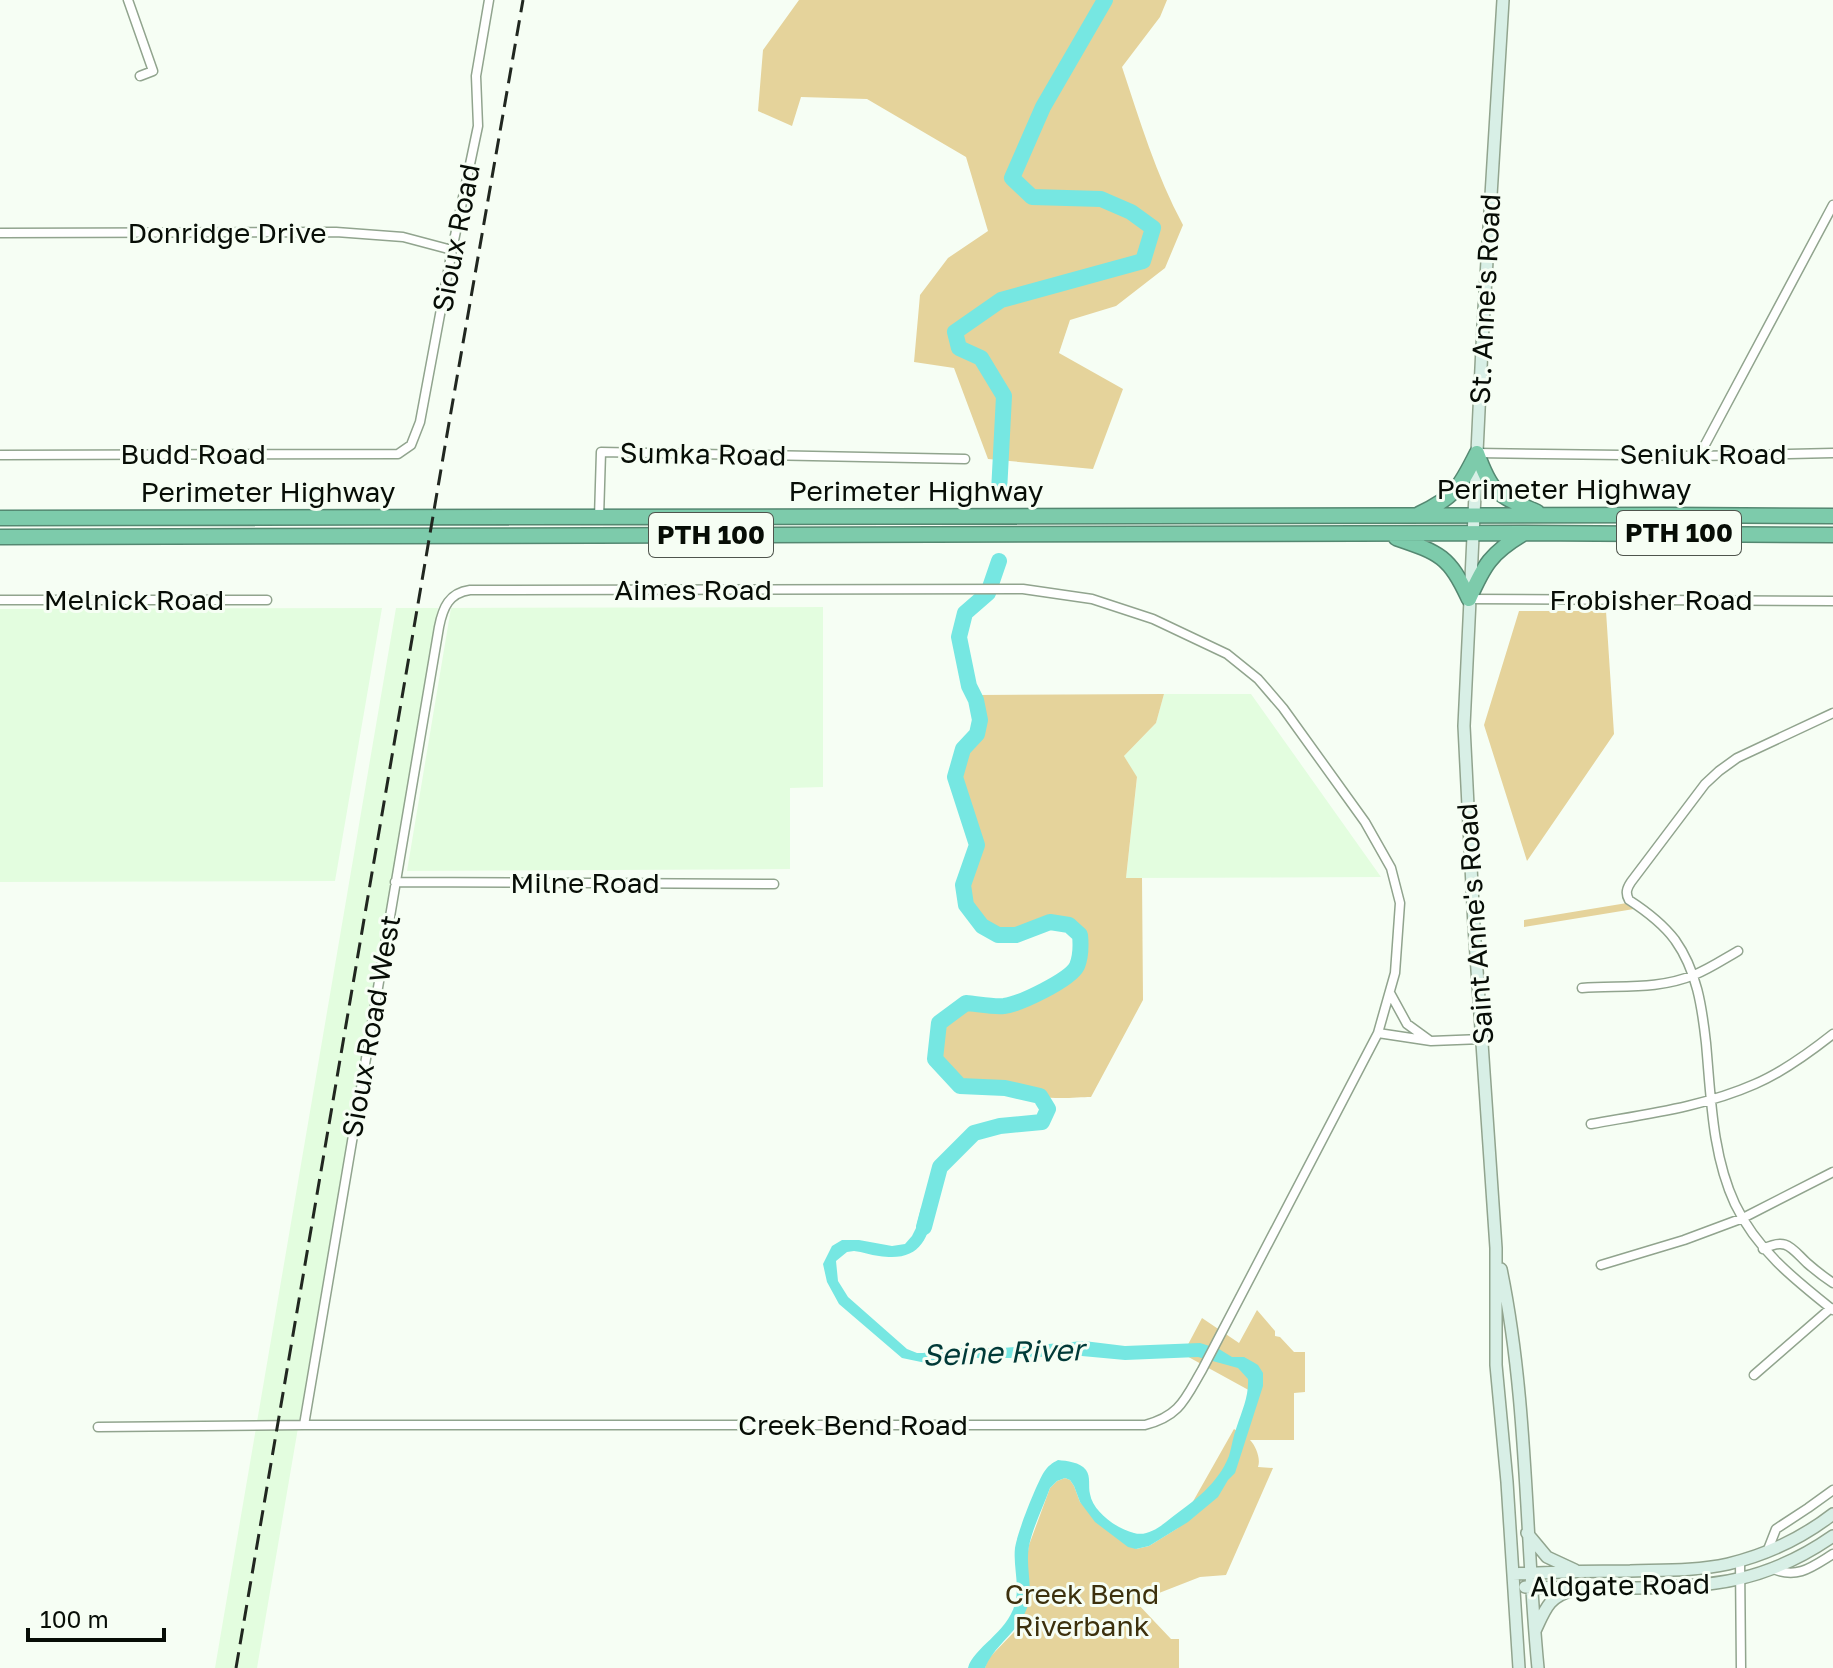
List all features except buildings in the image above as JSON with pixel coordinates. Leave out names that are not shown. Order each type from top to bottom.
[{"type":"highway","points":[[1477,453],[1486,476],[1500,495],[1545,515]]},
{"type":"highway","points":[[1416,515],[1442,502],[1455,491],[1477,453]]},
{"type":"highway","name":"Perimeter Highway","points":[[3,518],[1833,516]]},
{"type":"highway","points":[[1469,599],[1491,557],[1524,533]]},
{"type":"highway","points":[[1384,534],[1423,548],[1446,561],[1456,572],[1469,599]]},
{"type":"highway","name":"Perimeter Highway","points":[[0,537],[1833,535]]},
{"type":"main road","name":"St. Anne's Road","points":[[1469,599],[1503,0]]},
{"type":"main road","name":"Saint Anne's Road","points":[[1469,599],[1464,743],[1496,1248],[1496,1365],[1519,1668]]},
{"type":"main road","name":"Saint Anne's Road","points":[[1496,1248],[1518,1375],[1538,1668]]},
{"type":"main road","name":"Aldgate Road","points":[[1513,1574],[1708,1567],[1767,1552],[1806,1533],[1833,1514]]},
{"type":"main road","points":[[1527,1533],[1547,1557],[1579,1571]]},
{"type":"main road","name":"Aldgate Road","points":[[1514,1587],[1708,1585],[1773,1569],[1833,1536]]},
{"type":"main road","points":[[1534,1633],[1549,1602],[1565,1592],[1588,1588]]},
{"type":"street","points":[[128,0],[153,71],[140,76]]},
{"type":"street","name":"Sioux Road","points":[[386,454],[398,454],[411,445],[420,422],[478,126],[476,76],[489,0]]},
{"type":"street","points":[[1699,456],[1833,205]]},
{"type":"street","name":"Donridge Drive","points":[[0,233],[336,232],[403,237],[452,250]]},
{"type":"street","name":"Sumka Road","points":[[599,518],[601,452],[965,459]]},
{"type":"street","name":"Seniuk Road","points":[[1477,453],[1699,456],[1833,453]]},
{"type":"street","name":"Budd Road","points":[[0,455],[386,454]]},
{"type":"street","name":"Creek Bend Road","points":[[98,1427],[1145,1425],[1171,1414],[1183,1402],[1220,1337],[1378,1033],[1395,973],[1400,903],[1391,868],[1365,822],[1283,708],[1258,679],[1227,654],[1153,619],[1092,599],[1023,589],[970,589]]},
{"type":"street","name":"Aimes Road","points":[[439,627],[448,600],[460,591],[470,590],[970,589]]},
{"type":"street","name":"Frobisher Road","points":[[1469,599],[1833,601]]},
{"type":"street","name":"Melnick Road","points":[[0,600],[267,600]]},
{"type":"street","name":"Sioux Road West","points":[[304,1425],[439,627]]},
{"type":"street","points":[[1754,1375],[1832,1309],[1785,1272],[1763,1249],[1743,1218],[1721,1166],[1702,1011],[1693,976],[1676,942],[1664,927],[1629,900],[1627,888],[1705,784],[1719,771],[1737,758],[1833,713]]},
{"type":"street","name":"Milne Road","points":[[395,882],[774,884]]},
{"type":"street","points":[[1582,988],[1636,987],[1693,976],[1738,951]]},
{"type":"street","points":[[1390,993],[1407,1024],[1431,1041]]},
{"type":"street","points":[[1378,1033],[1431,1041],[1482,1039]]},
{"type":"street","points":[[1591,1124],[1692,1105],[1743,1089],[1766,1079],[1833,1034]]},
{"type":"street","points":[[1601,1265],[1743,1218],[1833,1172]]},
{"type":"street","points":[[1763,1249],[1778,1243],[1785,1244],[1833,1283]]},
{"type":"street","points":[[1767,1552],[1776,1529],[1833,1490]]},
{"type":"street","name":"Aldgate Road","points":[[1773,1569],[1792,1574],[1833,1554]]},
{"type":"street","points":[[1740,1560],[1741,1668]]},
{"type":"shaded area","points":[[823,607],[823,787],[790,788],[790,869],[407,871],[451,608]]},
{"type":"shaded area","points":[[382,608],[335,881],[0,882],[0,609]]},
{"type":"shaded area","points":[[396,608],[438,608],[257,1668],[215,1668]]},
{"type":"shaded area","points":[[1164,694],[1251,694],[1381,877],[1126,878],[1137,778],[1124,756],[1156,723]]},
{"type":"green space","points":[[799,0],[1167,0],[1160,17],[1122,67],[1157,167],[1183,225],[1165,268],[1116,306],[1070,320],[1059,353],[1123,389],[1093,469],[988,459],[954,368],[914,362],[920,295],[948,258],[988,231],[966,157],[867,99],[801,97],[792,126],[758,111],[763,50]]},
{"type":"green space","points":[[1519,611],[1606,611],[1614,734],[1527,861],[1484,725]]},
{"type":"green space","points":[[1164,694],[1156,723],[1124,756],[1137,777],[1126,878],[1142,878],[1143,1000],[1091,1097],[1053,1098],[1019,1089],[982,1091],[963,1088],[950,1077],[938,1052],[933,1034],[939,1018],[959,1007],[1000,1006],[1026,996],[1065,975],[1079,959],[1081,950],[1080,939],[1073,926],[1051,923],[1002,936],[982,926],[965,903],[963,883],[974,846],[958,791],[957,775],[960,763],[977,746],[985,729],[984,712],[977,695]]},
{"type":"green space","points":[[1633,902],[1640,908],[1524,927],[1524,920]]},
{"type":"green space","name":"Creek Bend Riverbank","points":[[1257,1310],[1275,1331],[1275,1336],[1280,1337],[1294,1352],[1305,1352],[1305,1392],[1294,1393],[1294,1440],[1250,1440],[1257,1453],[1258,1467],[1273,1468],[1226,1575],[1200,1577],[1136,1602],[1171,1639],[1179,1639],[1179,1668],[985,1668],[988,1659],[1015,1631],[1029,1545],[1050,1488],[1057,1481],[1070,1480],[1080,1502],[1136,1549],[1149,1546],[1178,1528],[1234,1429],[1246,1437],[1254,1393],[1183,1354],[1202,1318],[1239,1343]]},
{"type":"water","points":[[921,1208],[934,1208],[924,1240],[912,1252],[892,1257],[854,1251],[847,1252],[836,1261],[838,1281],[848,1297],[907,1349],[923,1353],[955,1348],[1002,1348],[1084,1341],[1125,1346],[1200,1343],[1232,1357],[1244,1357],[1258,1365],[1263,1373],[1263,1386],[1235,1473],[1218,1497],[1188,1522],[1149,1546],[1128,1547],[1095,1522],[1080,1502],[1070,1480],[1057,1481],[1050,1488],[1029,1546],[1030,1593],[1027,1608],[985,1668],[968,1668],[976,1654],[1005,1623],[1015,1604],[1016,1541],[1047,1468],[1058,1460],[1080,1465],[1088,1473],[1092,1501],[1101,1513],[1127,1531],[1139,1534],[1149,1532],[1197,1498],[1219,1475],[1229,1456],[1248,1379],[1238,1368],[1198,1357],[1125,1360],[1071,1355],[951,1358],[926,1363],[902,1358],[839,1304],[827,1282],[823,1264],[832,1246],[842,1240],[892,1246],[905,1244],[916,1228]]},
{"type":"waterway","name":"Seine River","points":[[999,492],[1004,396],[981,358],[959,348],[955,332],[1001,300],[1143,261],[1153,228],[1131,212],[1101,199],[1032,197],[1012,178],[1043,107],[1105,0]]},
{"type":"waterway","name":"Seine River","points":[[924,1227],[940,1167],[974,1133],[1000,1126],[1042,1122],[1048,1109],[1040,1096],[1005,1088],[960,1086],[935,1059],[939,1023],[966,1003],[1004,1006],[1032,996],[1073,972],[1080,954],[1080,935],[1069,925],[1050,922],[1016,935],[998,935],[982,926],[966,905],[963,885],[977,845],[955,777],[963,749],[977,734],[980,720],[959,637],[965,613],[988,593],[999,561]]},
{"type":"railway","points":[[236,1668],[523,0]]}]
